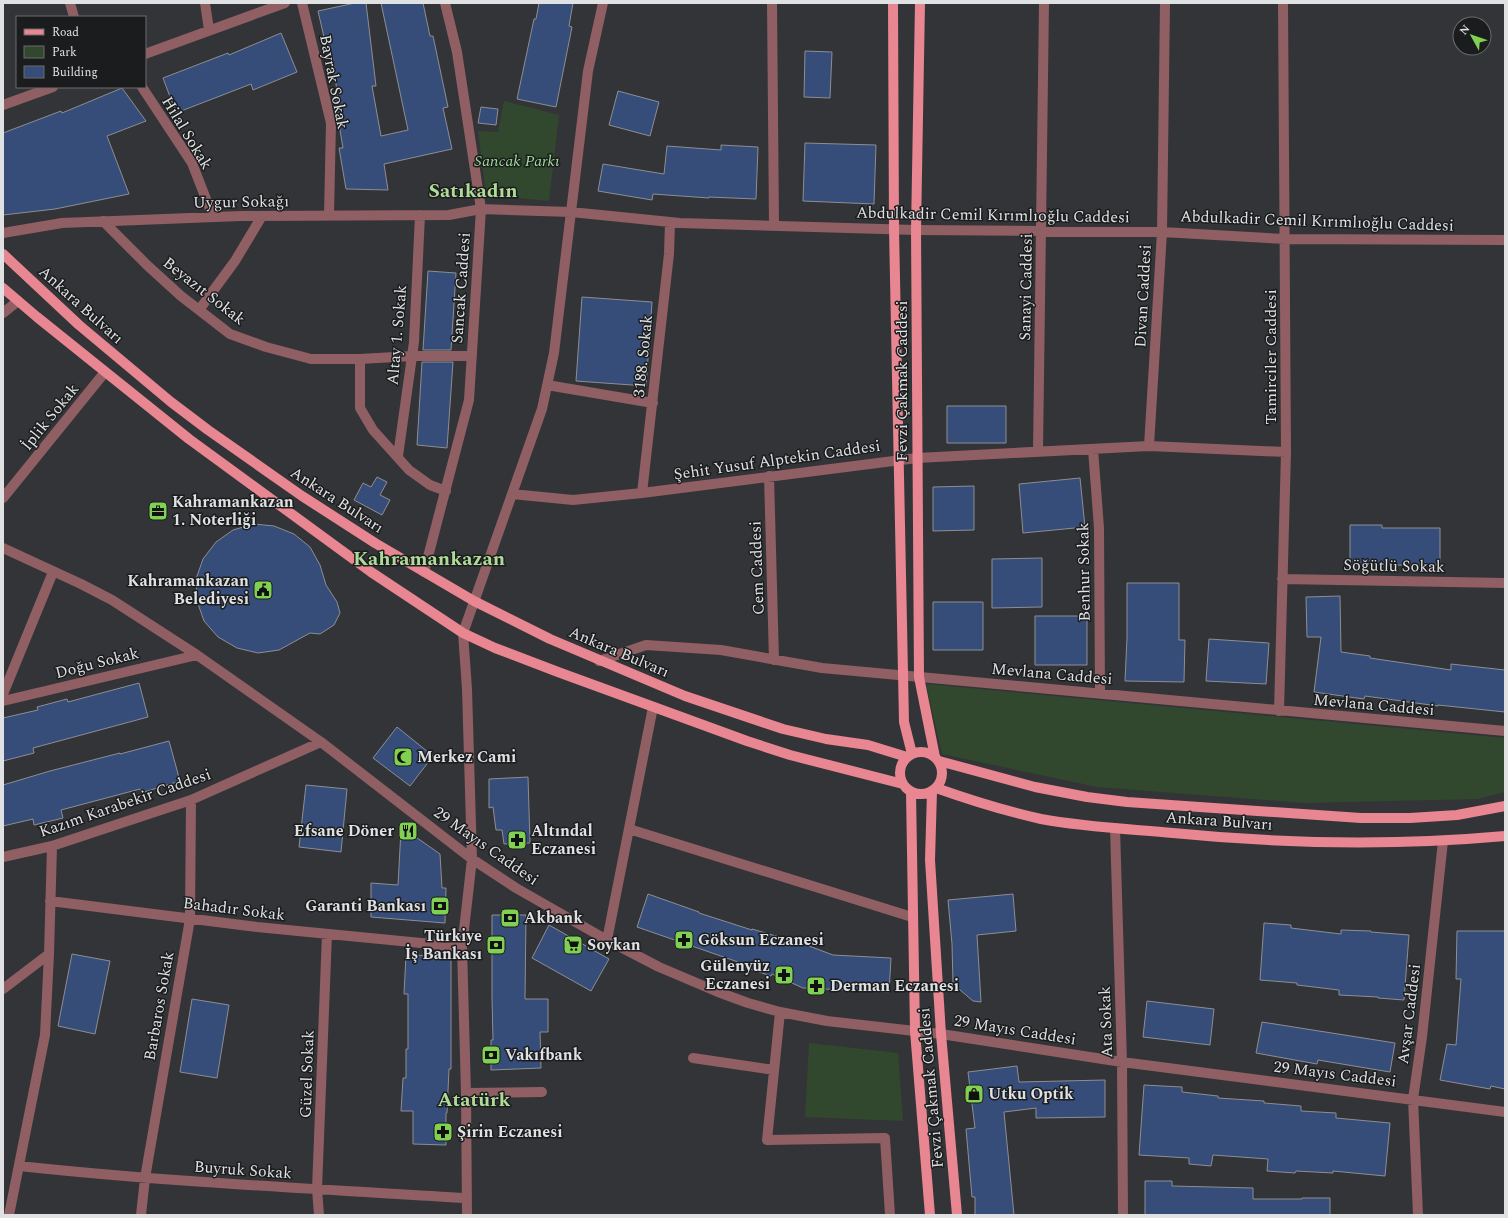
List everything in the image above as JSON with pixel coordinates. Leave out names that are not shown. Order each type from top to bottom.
[{"type":"main road","name":"Fevzi Çakmak Caddesi","points":[[892,3],[894,229],[904,722],[909,756]]},
{"type":"main road","name":"Fevzi Çakmak Caddesi","points":[[920,3],[916,230],[918,677],[937,759]]},
{"type":"main road","name":"Ankara Bulvarı","points":[[3,254],[79,325],[177,406],[254,463],[375,543],[474,601],[509,619],[599,660],[685,696],[783,729],[819,737],[868,745],[909,756]]},
{"type":"main road","points":[[3,288],[189,439],[371,572],[463,632],[519,658],[790,755],[903,784]]},
{"type":"main road","points":[[924,752],[937,759],[942,773],[942,778],[934,790],[922,794],[911,792],[903,784],[900,774],[901,768],[909,756],[924,752]]},
{"type":"main road","name":"Ankara Bulvarı","points":[[937,759],[1035,787],[1087,797],[1127,802],[1361,818],[1410,818],[1457,815],[1505,806]]},
{"type":"main road","name":"Fevzi Çakmak Caddesi","points":[[934,790],[930,860],[941,1034],[957,1215]]},
{"type":"main road","name":"Ankara Bulvarı","points":[[934,790],[1041,818],[1115,828],[1215,837],[1309,842],[1385,843],[1443,841],[1505,836]]},
{"type":"main road","name":"Fevzi Çakmak Caddesi","points":[[911,792],[915,1030],[930,1215]]},
{"type":"street","points":[[70,3],[74,16]]},
{"type":"street","points":[[205,3],[210,30]]},
{"type":"street","points":[[146,54],[285,3]]},
{"type":"street","name":"Bayrak Sokak","points":[[302,3],[331,123],[329,215]]},
{"type":"street","name":"Sancak Caddesi","points":[[424,572],[469,400],[481,209],[457,52],[445,3]]},
{"type":"street","points":[[467,1215],[466,1093],[462,947],[472,859],[467,689],[463,632],[542,409],[554,353],[588,71],[603,3]]},
{"type":"street","points":[[772,3],[774,226]]},
{"type":"street","name":"Sanayi Caddesi","points":[[1038,452],[1044,3]]},
{"type":"street","name":"Divan Caddesi","points":[[1149,446],[1162,232],[1165,3]]},
{"type":"street","name":"Tamirciler Caddesi","points":[[1279,711],[1286,452],[1283,3]]},
{"type":"street","points":[[3,105],[50,88]]},
{"type":"street","name":"Hilal Sokak","points":[[143,88],[192,163],[213,217]]},
{"type":"street","name":"Uygur Sokağı","points":[[3,233],[62,223],[213,217],[449,215],[481,209]]},
{"type":"street","name":"Abdulkadir Cemil Kırımlıoğlu Caddesi","points":[[481,209],[570,212],[670,222],[774,226],[916,230],[1162,232],[1285,239],[1505,240]]},
{"type":"street","name":"Altay 1. Sokak","points":[[398,456],[412,356],[420,215]]},
{"type":"street","points":[[199,310],[235,261],[262,216]]},
{"type":"street","name":"Beyazıt Sokak","points":[[103,221],[148,266],[181,296],[230,334],[266,347],[310,359],[472,356]]},
{"type":"street","name":"3188. Sokak","points":[[642,493],[669,254],[670,222]]},
{"type":"street","points":[[3,313],[18,301]]},
{"type":"street","points":[[360,359],[360,408],[373,430],[409,470],[430,485],[446,491]]},
{"type":"street","name":"İplik Sokak","points":[[3,498],[105,372]]},
{"type":"street","points":[[547,385],[653,404]]},
{"type":"street","name":"Şehit Yusuf Alptekin Caddesi","points":[[512,494],[573,500],[642,493],[899,459],[917,458],[1149,446],[1286,452]]},
{"type":"street","name":"Benhur Sokak","points":[[1093,449],[1099,528],[1100,694]]},
{"type":"street","name":"Cem Caddesi","points":[[769,476],[774,660]]},
{"type":"street","name":"29 Mayıs Caddesi","points":[[3,548],[112,600],[197,654],[321,742],[472,859],[516,888],[607,940],[659,967],[718,992],[748,1003],[780,1012],[827,1021],[915,1030],[1122,1062],[1505,1112]]},
{"type":"street","points":[[3,694],[54,572]]},
{"type":"street","name":"Söğütlü Sokak","points":[[1282,579],[1505,583]]},
{"type":"street","name":"Mevlana Caddesi","points":[[599,660],[646,645],[721,650],[822,668],[1505,731]]},
{"type":"street","name":"Doğu Sokak","points":[[3,701],[197,654]]},
{"type":"street","points":[[607,940],[653,707]]},
{"type":"street","name":"Kazım Karabekir Caddesi","points":[[3,857],[52,846],[191,800],[321,742]]},
{"type":"street","name":"Barbaros Sokak","points":[[141,1215],[145,1178],[190,919],[191,800]]},
{"type":"street","points":[[629,828],[912,917]]},
{"type":"street","name":"Ata Sokak","points":[[1115,828],[1122,1062],[1124,1215]]},
{"type":"street","name":"Avşar Caddesi","points":[[1418,1215],[1413,1099],[1422,1038],[1443,841]]},
{"type":"street","points":[[9,1215],[44,1035],[49,954],[52,846]]},
{"type":"street","name":"Bahadır Sokak","points":[[50,901],[190,919],[462,947]]},
{"type":"street","name":"Güzel Sokak","points":[[319,1215],[317,1189],[327,934]]},
{"type":"street","points":[[3,988],[49,954]]},
{"type":"street","points":[[780,1012],[767,1140],[885,1138],[890,1215]]},
{"type":"street","points":[[693,1058],[774,1070]]},
{"type":"street","points":[[466,1093],[542,1092]]},
{"type":"street","name":"Buyruk Sokak","points":[[19,1166],[145,1178],[466,1198]]},
{"type":"green space","name":"Sancak Parkı","points":[[504,101],[559,115],[549,201],[486,195],[478,131],[498,132]]},
{"type":"green space","points":[[926,684],[1505,738],[1505,792],[1477,799],[1305,803],[1097,787],[942,754]]},
{"type":"green space","points":[[809,1043],[898,1053],[903,1121],[805,1117]]},
{"type":"building","points":[[355,3],[366,3],[376,86],[372,86],[381,136],[408,130],[381,3],[423,3],[430,36],[433,36],[448,107],[443,108],[452,149],[384,164],[388,190],[346,189],[339,148],[343,148],[335,101],[338,101],[333,58],[329,59],[318,11]]},
{"type":"building","points":[[539,3],[573,3],[569,26],[572,27],[556,107],[517,99],[534,19],[536,19]]},
{"type":"building","points":[[281,33],[297,72],[253,90],[251,84],[176,113],[163,78],[228,53],[229,55]]},
{"type":"building","points":[[805,51],[832,52],[830,98],[804,97]]},
{"type":"building","points":[[122,88],[146,121],[107,136],[129,194],[55,209],[3,215],[3,133],[61,111],[62,113]]},
{"type":"building","points":[[618,91],[659,102],[650,136],[609,125]]},
{"type":"building","points":[[481,107],[498,109],[496,125],[478,123]]},
{"type":"building","points":[[805,143],[876,145],[874,204],[803,201]]},
{"type":"building","points":[[721,145],[758,147],[756,199],[709,198],[653,194],[652,200],[598,191],[603,164],[664,174],[667,146],[721,150]]},
{"type":"building","points":[[428,271],[456,273],[451,350],[423,350]]},
{"type":"building","points":[[582,297],[652,302],[646,386],[576,381]]},
{"type":"building","points":[[422,362],[453,362],[447,448],[417,445]]},
{"type":"building","points":[[947,406],[1006,406],[1006,443],[947,443]]},
{"type":"building","points":[[377,477],[387,482],[380,495],[390,500],[382,515],[354,500],[363,483],[371,487]]},
{"type":"building","points":[[1080,478],[1085,527],[1023,533],[1019,484]]},
{"type":"building","points":[[974,486],[974,530],[933,531],[933,487]]},
{"type":"building","name":"Kahramankazan Belediyesi","points":[[254,524],[274,526],[294,534],[310,547],[320,565],[326,585],[337,602],[340,613],[334,625],[320,634],[310,633],[279,650],[258,653],[237,648],[218,637],[204,621],[197,601],[196,579],[203,559],[216,542],[233,530]]},
{"type":"building","points":[[1350,525],[1382,525],[1382,528],[1440,528],[1440,565],[1350,565]]},
{"type":"building","points":[[1042,558],[1042,607],[992,608],[992,559]]},
{"type":"building","points":[[1127,583],[1179,583],[1179,640],[1185,640],[1184,682],[1125,681]]},
{"type":"building","points":[[1340,596],[1341,652],[1370,656],[1370,658],[1451,670],[1451,664],[1505,670],[1505,712],[1438,706],[1365,696],[1364,699],[1314,692],[1321,637],[1307,637],[1306,597]]},
{"type":"building","points":[[933,602],[983,602],[983,650],[933,650]]},
{"type":"building","points":[[1035,616],[1087,616],[1087,665],[1035,665]]},
{"type":"building","points":[[1209,639],[1269,643],[1266,684],[1206,681]]},
{"type":"building","points":[[139,683],[148,717],[33,748],[34,753],[3,761],[3,718],[38,710],[37,707],[67,699],[68,702]]},
{"type":"building","name":"Merkez Cami","points":[[397,727],[433,756],[410,786],[373,758]]},
{"type":"building","points":[[169,741],[180,781],[141,793],[140,789],[61,810],[63,818],[34,825],[33,819],[3,826],[3,785],[50,771]]},
{"type":"building","points":[[528,777],[530,843],[504,844],[502,830],[496,830],[493,807],[489,808],[489,779]]},
{"type":"building","points":[[306,785],[347,789],[341,852],[299,847]]},
{"type":"building","points":[[401,830],[410,833],[440,854],[442,888],[446,888],[445,923],[371,917],[371,883],[398,885]]},
{"type":"building","points":[[648,894],[699,913],[752,930],[793,940],[833,955],[891,958],[889,992],[803,988],[772,974],[771,976],[741,966],[741,963],[637,927]]},
{"type":"building","points":[[1013,894],[1016,931],[977,935],[981,1002],[973,1001],[953,984],[952,944],[948,900]]},
{"type":"building","points":[[492,915],[526,915],[525,999],[548,999],[548,1032],[540,1032],[541,1068],[491,1070],[491,1040],[493,1040]]},
{"type":"building","points":[[1264,923],[1291,925],[1291,928],[1341,934],[1341,930],[1371,931],[1409,935],[1404,1000],[1339,995],[1339,990],[1297,985],[1297,983],[1260,980]]},
{"type":"building","points":[[549,925],[609,959],[591,991],[532,958]]},
{"type":"building","points":[[1457,931],[1505,931],[1505,1089],[1491,1086],[1490,1089],[1440,1080],[1447,1044],[1456,1045],[1461,979],[1456,979]]},
{"type":"building","points":[[72,954],[110,961],[95,1034],[58,1026]]},
{"type":"building","points":[[406,955],[451,956],[451,1069],[449,1069],[446,1113],[446,1145],[413,1144],[413,1111],[401,1111],[403,1078],[406,1078],[406,1049],[408,1049],[408,994],[404,994]]},
{"type":"building","points":[[192,999],[229,1005],[217,1078],[180,1072]]},
{"type":"building","points":[[1147,1001],[1214,1009],[1210,1045],[1143,1037]]},
{"type":"building","points":[[1262,1022],[1395,1043],[1390,1072],[1318,1060],[1317,1064],[1256,1053]]},
{"type":"building","points":[[1017,1066],[1019,1082],[1105,1080],[1105,1117],[1036,1118],[1036,1108],[1004,1112],[1014,1215],[975,1215],[975,1197],[972,1197],[966,1129],[975,1128],[968,1072]]},
{"type":"building","points":[[1144,1085],[1182,1087],[1182,1092],[1218,1096],[1218,1098],[1264,1101],[1264,1103],[1301,1106],[1301,1111],[1336,1113],[1336,1118],[1390,1123],[1385,1176],[1333,1171],[1333,1173],[1296,1171],[1295,1173],[1267,1171],[1268,1159],[1213,1155],[1211,1166],[1189,1164],[1189,1158],[1139,1155]]},
{"type":"building","points":[[1145,1181],[1172,1181],[1172,1186],[1253,1188],[1253,1199],[1330,1198],[1330,1215],[1145,1215]]},
{"type":"place","name":"Kahramankazan 1. Noterliği","points":[[158,511]]},
{"type":"place","name":"Kahramankazan Belediyesi","points":[[263,590]]},
{"type":"place","name":"Merkez Cami","points":[[403,757]]},
{"type":"place","name":"Efsane Döner","points":[[408,831]]},
{"type":"place","name":"Altındal Eczanesi","points":[[517,840]]},
{"type":"place","name":"Garanti Bankası","points":[[440,906]]},
{"type":"place","name":"Akbank","points":[[510,918]]},
{"type":"place","name":"Göksun Eczanesi","points":[[684,940]]},
{"type":"place","name":"Türkiye İş Bankası","points":[[496,945]]},
{"type":"place","name":"Soykan","points":[[573,945]]},
{"type":"place","name":"Gülenyüz Eczanesi","points":[[784,975]]},
{"type":"place","name":"Derman Eczanesi","points":[[816,986]]},
{"type":"place","name":"Vakıfbank","points":[[491,1055]]},
{"type":"place","name":"Utku Optik","points":[[974,1094]]},
{"type":"place","name":"Şirin Eczanesi","points":[[443,1132]]},
{"type":"district","name":"Satıkadın","points":[[473,191]]},
{"type":"district","name":"Kahramankazan","points":[[429,559]]},
{"type":"district","name":"Atatürk","points":[[474,1100]]}]
